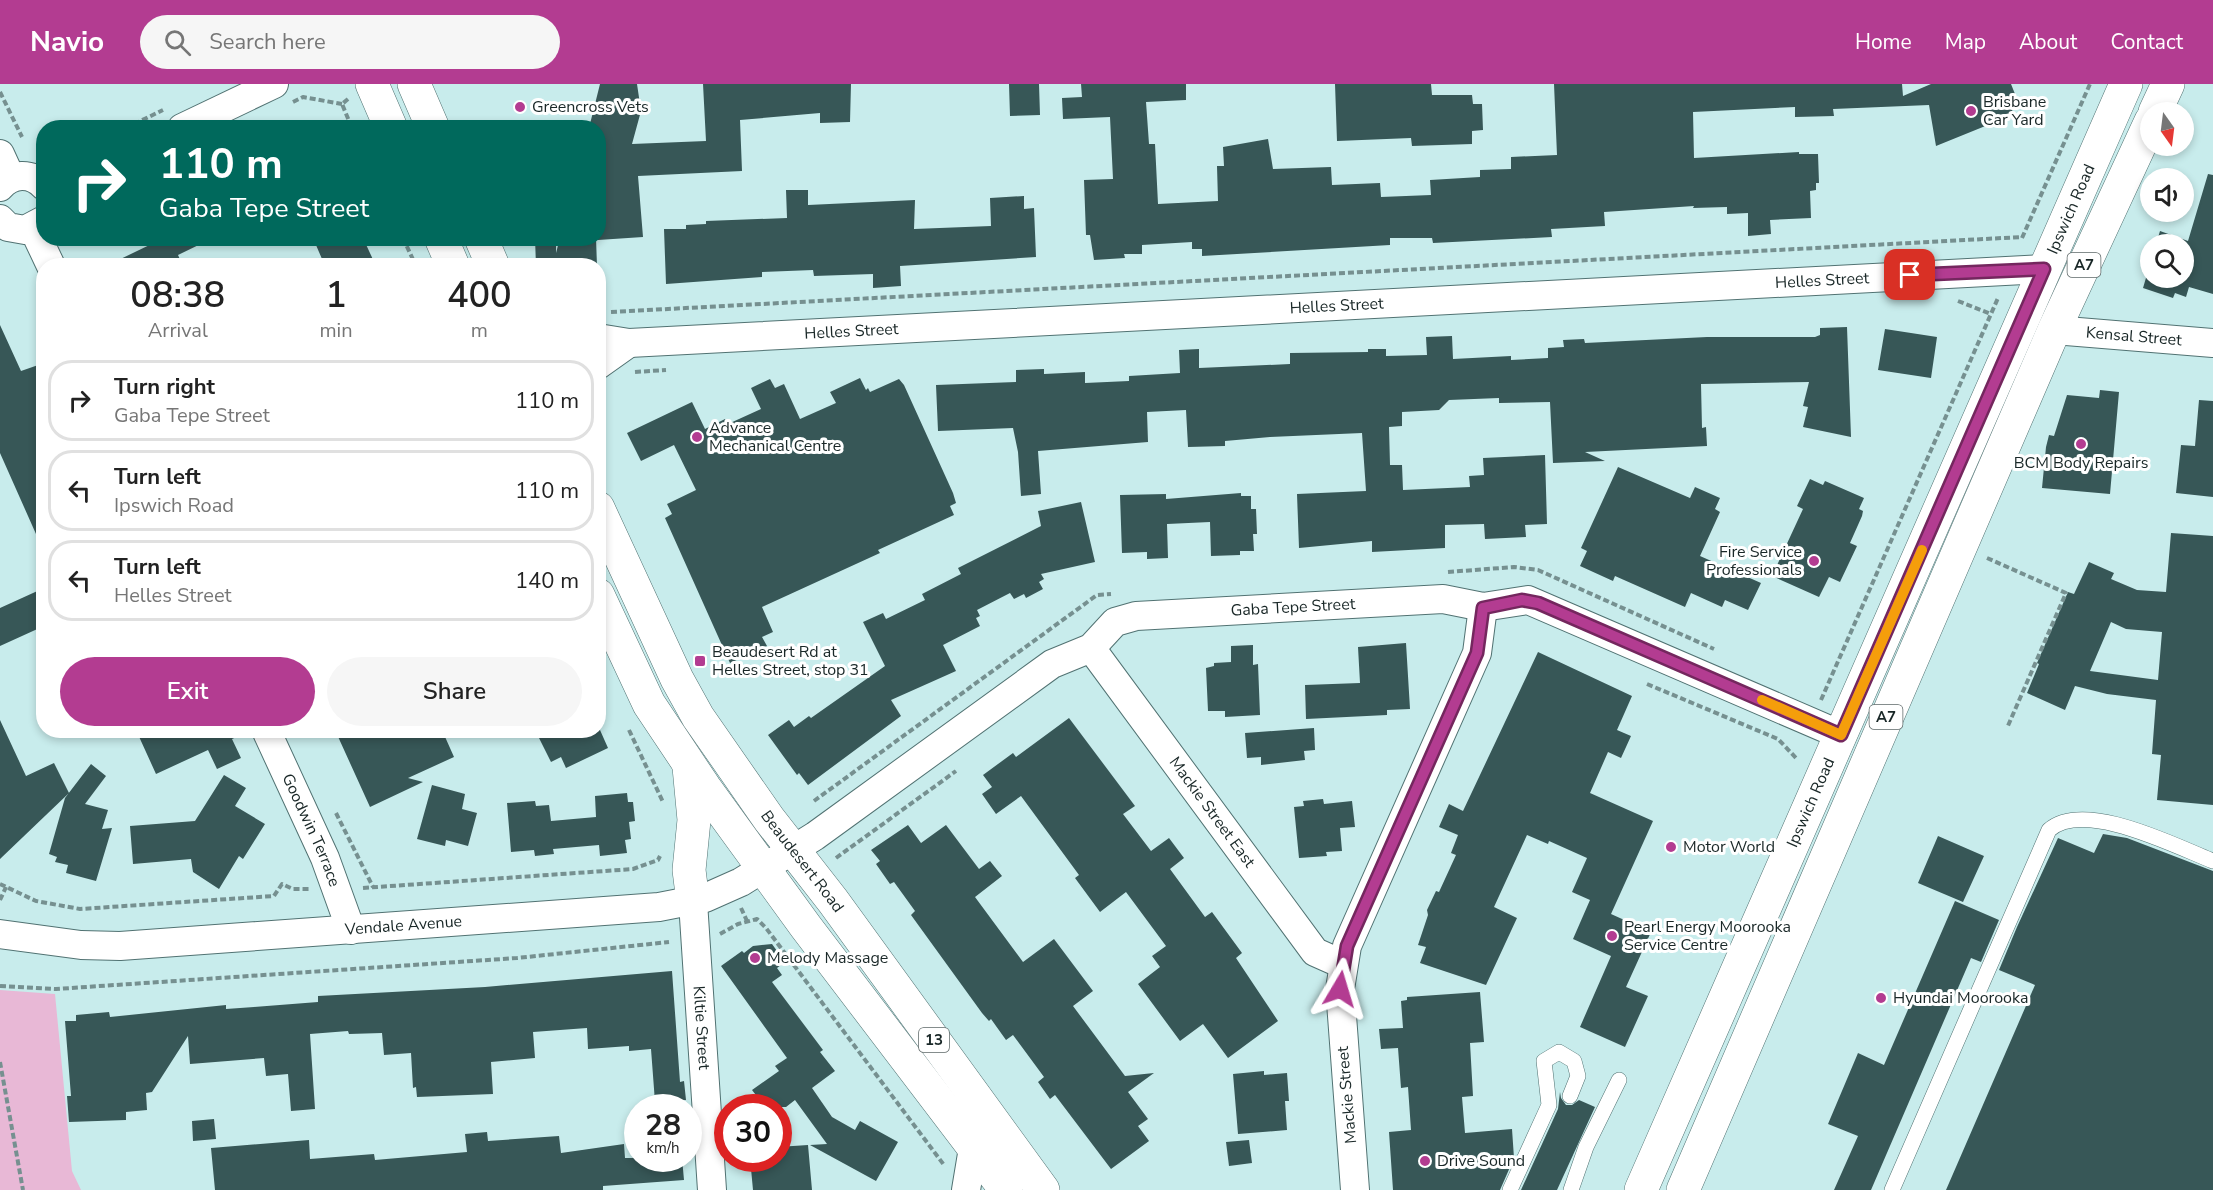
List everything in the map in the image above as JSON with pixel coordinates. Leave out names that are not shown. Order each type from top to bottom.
[{"type":"highway","points":[[414,84],[430,120]]},
{"type":"highway","name":"Ipswich Road","points":[[1641,1190],[2126,84]]},
{"type":"highway","points":[[2160,102],[2168,84]]},
{"type":"highway","points":[[360,87],[385,120]]},
{"type":"highway","name":"A7","points":[[1683,1190],[2054,330],[2140,145]]},
{"type":"highway","name":"Beaudesert Road","points":[[606,525],[677,679],[698,717],[1043,1190]]},
{"type":"highway","name":"13","points":[[606,612],[649,704],[689,765],[1006,1190]]},
{"type":"highway","points":[[689,765],[694,820],[689,870],[693,902]]},
{"type":"street","points":[[199,120],[274,84]]},
{"type":"street","points":[[4,173],[27,176],[36,181]]},
{"type":"street","points":[[0,219],[16,230],[36,225]]},
{"type":"street","name":"Helles Street","points":[[606,339],[629,343],[2044,269]]},
{"type":"street","name":"Kensal Street","points":[[2054,330],[2213,344]]},
{"type":"street","points":[[606,359],[629,343]]},
{"type":"street","name":"Gaba Tepe Street","points":[[793,850],[1052,664],[1091,648],[1115,622],[1136,616],[1443,599],[1483,608],[1522,600],[1538,603],[1841,735]]},
{"type":"street","name":"Mackie Street","points":[[1355,1190],[1341,1021],[1342,964],[1347,946],[1477,653],[1483,608]]},
{"type":"street","name":"Mackie Street East","points":[[1091,648],[1315,952],[1342,964]]},
{"type":"street","name":"Goodwin Terrace","points":[[270,738],[325,858],[351,930]]},
{"type":"street","name":"Vendale Avenue","points":[[0,934],[72,944],[120,946],[659,907],[693,902],[723,892],[793,850]]},
{"type":"street","name":"Kiltie Street","points":[[693,902],[712,1190]]},
{"type":"street","points":[[966,1190],[973,1148]]},
{"type":"lane","points":[[1892,1190],[2049,830],[2068,820],[2117,824],[2213,861]]},
{"type":"lane","points":[[1510,1190],[1550,1105],[1544,1061],[1559,1052],[1574,1061],[1578,1076],[1570,1096]]},
{"type":"lane","points":[[1571,1190],[1586,1147],[1619,1080]]},
{"type":"path","points":[[2020,244],[2090,84]]},
{"type":"path","points":[[349,120],[342,104],[360,87]]},
{"type":"path","points":[[0,92],[22,136]]},
{"type":"path","points":[[606,312],[2022,237]]},
{"type":"path","points":[[1819,706],[1998,296]]},
{"type":"path","points":[[1987,558],[2066,593],[2007,728]]},
{"type":"path","points":[[1647,684],[1778,739],[1797,759]]},
{"type":"path","points":[[627,725],[666,808]]},
{"type":"path","points":[[833,860],[956,771]]},
{"type":"path","points":[[361,888],[633,869],[658,860],[664,850]]},
{"type":"path","points":[[0,884],[36,902],[80,909],[274,896],[282,884],[293,889]]},
{"type":"path","points":[[0,900],[6,887]]},
{"type":"path","points":[[744,911],[747,921]]},
{"type":"path","points":[[715,938],[747,921],[757,919],[945,1167]]},
{"type":"path","points":[[0,986],[56,989],[505,958],[658,945],[676,940]]},
{"type":"path","points":[[0,1062],[23,1190]]},
{"type":"shaded area","points":[[0,990],[55,994],[72,1171],[81,1190],[0,1190]]},
{"type":"building","points":[[600,84],[637,84],[641,111],[632,144],[706,141],[703,84],[851,84],[850,122],[820,123],[820,113],[740,120],[742,171],[638,176],[643,237],[606,239],[606,120],[591,120]]},
{"type":"building","points":[[1009,84],[1039,84],[1040,115],[1010,116]]},
{"type":"building","points":[[1081,84],[1186,84],[1186,100],[1146,102],[1149,144],[1155,144],[1158,204],[1218,201],[1217,166],[1224,166],[1223,147],[1268,139],[1273,169],[1331,167],[1332,185],[1380,183],[1381,197],[1431,195],[1430,180],[1480,177],[1480,170],[1511,169],[1511,157],[1557,155],[1554,84],[1902,84],[1903,96],[1931,84],[2011,84],[2017,99],[2010,116],[1936,146],[1929,105],[1833,109],[1834,116],[1795,117],[1795,107],[1693,112],[1694,158],[1799,152],[1799,154],[1818,154],[1819,183],[1816,183],[1816,190],[1810,191],[1811,218],[1770,220],[1771,234],[1748,236],[1748,213],[1727,214],[1727,207],[1693,208],[1694,206],[1604,212],[1605,226],[1551,229],[1552,237],[1433,243],[1432,238],[1390,238],[1390,245],[1202,256],[1202,249],[1192,249],[1192,242],[1142,245],[1142,254],[1124,254],[1125,258],[1094,260],[1090,235],[1086,235],[1084,180],[1113,179],[1110,117],[1063,119],[1062,98],[1082,97]]},
{"type":"building","points":[[1335,84],[1431,84],[1432,95],[1472,95],[1473,104],[1482,104],[1483,130],[1472,131],[1472,144],[1412,146],[1411,138],[1337,141]]},
{"type":"building","points":[[2208,174],[2213,175],[2213,294],[2192,288],[2194,234],[2190,234]]},
{"type":"building","points":[[786,190],[808,190],[808,205],[915,200],[914,229],[991,226],[990,198],[1024,196],[1024,209],[1034,208],[1036,257],[900,266],[901,286],[873,288],[873,274],[814,276],[813,270],[762,272],[762,277],[666,284],[664,229],[686,229],[686,225],[706,224],[706,221],[787,218]]},
{"type":"building","points":[[147,246],[197,246],[178,255],[179,258],[123,258]]},
{"type":"building","points":[[316,246],[367,246],[372,258],[322,258]]},
{"type":"building","points":[[535,246],[556,246],[556,253],[558,246],[596,246],[597,258],[536,258]]},
{"type":"building","points":[[2143,288],[2189,288],[2186,297],[2175,293],[2173,298]]},
{"type":"building","points":[[0,325],[21,371],[36,366],[36,534],[0,453]]},
{"type":"building","points":[[1847,327],[1851,437],[1803,427],[1808,407],[1803,406],[1809,382],[1701,384],[1702,428],[1706,427],[1707,446],[1585,452],[1605,461],[1553,463],[1550,402],[1499,403],[1499,398],[1449,400],[1439,410],[1402,412],[1402,426],[1389,427],[1390,465],[1402,465],[1403,490],[1470,487],[1469,476],[1484,475],[1483,458],[1545,455],[1547,524],[1525,525],[1526,537],[1485,539],[1484,524],[1445,525],[1445,548],[1372,552],[1372,541],[1299,548],[1297,494],[1366,491],[1362,433],[1270,437],[1225,441],[1225,446],[1188,447],[1186,410],[1147,412],[1148,442],[1038,451],[1041,494],[1021,496],[1018,452],[1013,428],[938,431],[936,385],[1016,382],[1016,370],[1044,369],[1044,374],[1085,372],[1085,383],[1129,381],[1129,376],[1180,373],[1179,350],[1199,349],[1199,368],[1290,364],[1290,353],[1368,352],[1368,349],[1386,349],[1386,356],[1427,355],[1426,337],[1452,336],[1453,359],[1511,356],[1511,360],[1548,358],[1548,348],[1564,347],[1563,340],[1584,339],[1585,343],[1707,337],[1815,337],[1820,335],[1820,328]]},
{"type":"building","points":[[1885,329],[1937,337],[1931,378],[1878,370]]},
{"type":"building","points":[[860,378],[866,390],[868,388],[870,392],[899,379],[904,385],[953,493],[956,503],[950,506],[954,515],[878,550],[880,553],[762,607],[773,632],[762,637],[767,646],[730,663],[665,518],[672,514],[667,504],[696,490],[674,445],[641,461],[627,433],[692,402],[705,429],[725,419],[728,424],[761,409],[751,388],[770,379],[775,388],[784,384],[800,419],[836,403],[830,392]]},
{"type":"building","name":"BCM Body Repairs","points":[[2100,390],[2119,392],[2110,494],[2042,488],[2049,435],[2054,436],[2067,395],[2099,398]]},
{"type":"building","points":[[2199,400],[2213,401],[2213,497],[2176,493],[2181,445],[2195,446]]},
{"type":"building","points":[[1618,467],[1690,498],[1695,487],[1720,498],[1715,509],[1720,512],[1700,556],[1761,583],[1748,610],[1725,600],[1722,607],[1691,593],[1685,607],[1615,576],[1613,581],[1580,566],[1587,551],[1581,548]]},
{"type":"building","points":[[1810,479],[1823,485],[1825,481],[1864,498],[1859,509],[1863,511],[1862,516],[1850,543],[1857,546],[1840,582],[1829,577],[1819,597],[1772,576],[1803,509],[1797,506]]},
{"type":"building","points":[[1241,493],[1241,496],[1251,496],[1251,509],[1256,509],[1257,534],[1253,534],[1254,551],[1240,551],[1240,555],[1211,556],[1210,522],[1167,524],[1168,558],[1147,559],[1147,552],[1122,553],[1120,495],[1166,494],[1166,499]]},
{"type":"building","points":[[1081,502],[1095,562],[1041,574],[1044,579],[1039,582],[1043,589],[1026,598],[1024,594],[1014,599],[1010,593],[977,610],[980,616],[976,618],[980,626],[943,645],[956,671],[891,700],[901,716],[808,785],[799,773],[797,775],[768,735],[789,720],[794,727],[809,716],[811,718],[885,666],[863,622],[883,613],[886,619],[925,600],[922,594],[961,574],[958,568],[1041,526],[1038,511]]},
{"type":"building","points":[[2171,533],[2213,536],[2213,805],[2157,800],[2161,755],[2152,754],[2156,700],[2107,694],[2075,686],[2065,710],[2027,693],[2039,664],[2037,663],[2068,592],[2074,594],[2089,562],[2114,573],[2111,579],[2137,590],[2166,592]],"holes":[[[2111,622],[2126,629],[2162,632],[2158,680],[2090,671]]]},
{"type":"building","points":[[36,592],[36,630],[0,646],[0,608]]},
{"type":"building","points":[[1406,643],[1410,709],[1387,710],[1387,715],[1306,719],[1305,685],[1360,683],[1358,647]]},
{"type":"building","points":[[1253,645],[1253,665],[1258,664],[1260,715],[1225,717],[1225,711],[1208,711],[1206,668],[1214,666],[1214,663],[1231,662],[1231,646]]},
{"type":"building","points":[[1538,652],[1632,696],[1617,730],[1631,736],[1621,758],[1608,752],[1590,793],[1653,821],[1611,914],[1651,932],[1626,987],[1648,996],[1625,1047],[1580,1027],[1611,956],[1573,939],[1590,900],[1572,892],[1587,858],[1549,841],[1548,844],[1527,835],[1494,907],[1517,918],[1486,985],[1420,963],[1426,947],[1418,945],[1428,915],[1427,910],[1436,891],[1439,892],[1456,855],[1451,853],[1458,835],[1439,827],[1449,804],[1463,811]]},
{"type":"building","points":[[1069,718],[1135,806],[1123,814],[1151,851],[1169,838],[1184,858],[1170,869],[1205,917],[1212,912],[1242,953],[1236,958],[1278,1021],[1228,1058],[1203,1024],[1180,1041],[1138,984],[1160,967],[1152,956],[1166,946],[1126,892],[1100,912],[1075,878],[1079,875],[1021,796],[996,814],[982,794],[992,787],[983,775],[1013,753],[1016,757]]},
{"type":"building","points":[[0,720],[26,776],[54,763],[69,793],[0,859]]},
{"type":"building","points":[[1314,728],[1315,750],[1304,751],[1305,760],[1261,765],[1261,757],[1247,758],[1245,733]]},
{"type":"building","points":[[140,738],[234,738],[232,739],[241,758],[217,769],[208,750],[156,774]]},
{"type":"building","points":[[339,738],[446,738],[454,757],[408,778],[423,782],[370,807]]},
{"type":"building","points":[[539,738],[604,738],[608,748],[566,768],[561,757],[551,762]]},
{"type":"building","points":[[91,764],[106,776],[85,804],[108,810],[102,829],[112,828],[96,881],[66,873],[68,865],[55,862],[57,857],[49,854],[65,798]]},
{"type":"building","points":[[224,775],[246,788],[235,806],[265,824],[243,859],[239,856],[219,889],[193,872],[191,859],[133,864],[130,826],[195,821]]},
{"type":"building","points":[[432,785],[465,794],[462,809],[477,813],[468,846],[446,840],[445,846],[417,839]]},
{"type":"building","points":[[627,793],[628,802],[633,802],[635,821],[629,822],[631,839],[625,840],[627,853],[600,856],[599,845],[553,849],[554,854],[535,856],[534,850],[511,852],[507,803],[535,801],[536,806],[549,805],[551,821],[596,817],[595,796]]},
{"type":"building","points":[[1323,799],[1324,804],[1352,801],[1355,827],[1340,828],[1342,851],[1326,852],[1327,856],[1299,858],[1294,807],[1304,806],[1303,801]]},
{"type":"building","points":[[908,825],[921,843],[946,825],[979,869],[990,861],[1002,876],[975,897],[1023,962],[1054,939],[1093,991],[1073,1006],[1125,1076],[1154,1073],[1128,1092],[1148,1119],[1138,1126],[1149,1141],[1111,1169],[1055,1095],[1050,1099],[1038,1082],[1044,1077],[1013,1035],[1006,1040],[991,1019],[989,1021],[982,1013],[911,915],[915,911],[894,882],[890,884],[876,864],[880,861],[871,850]]},
{"type":"building","points":[[2103,834],[2127,838],[2213,871],[2213,1190],[1946,1190],[2035,985],[1999,970],[2017,927],[2058,838],[2094,853]]},
{"type":"building","points":[[1938,836],[1984,856],[1963,902],[1918,883]]},
{"type":"building","points":[[1955,901],[1999,920],[1981,962],[1971,958],[1871,1190],[1834,1190],[1858,1136],[1828,1124],[1858,1053],[1884,1065]]},
{"type":"building","points":[[772,944],[785,962],[777,968],[782,975],[772,982],[823,1050],[820,1052],[835,1071],[812,1088],[832,1117],[855,1130],[860,1121],[898,1142],[876,1181],[810,1145],[827,1144],[795,1100],[792,1102],[792,1094],[755,1094],[752,1090],[779,1071],[775,1066],[787,1058],[721,966],[753,946]]},
{"type":"building","points":[[672,971],[680,1082],[684,1081],[685,1094],[654,1094],[651,1049],[629,1051],[629,1046],[588,1049],[587,1028],[533,1032],[535,1058],[491,1062],[493,1094],[417,1097],[416,1087],[413,1088],[411,1053],[384,1055],[382,1033],[349,1034],[348,1031],[310,1034],[315,1109],[291,1111],[288,1074],[266,1076],[264,1058],[190,1064],[188,1036],[152,1092],[146,1093],[147,1110],[126,1112],[126,1120],[69,1122],[67,1096],[71,1096],[65,1021],[76,1021],[76,1015],[109,1012],[110,1017],[226,1005],[226,1009],[318,1002],[318,996],[485,987]]},
{"type":"building","points":[[1480,992],[1484,1042],[1470,1043],[1473,1096],[1462,1097],[1465,1133],[1512,1129],[1514,1158],[1500,1190],[1393,1190],[1389,1132],[1411,1130],[1408,1087],[1401,1088],[1398,1048],[1381,1049],[1379,1029],[1403,1028],[1401,1001],[1407,1000],[1407,997]]},
{"type":"building","points":[[1264,1071],[1264,1075],[1287,1073],[1289,1101],[1285,1101],[1287,1130],[1238,1134],[1233,1074]]},
{"type":"building","points":[[1560,1092],[1566,1105],[1572,1105],[1579,1100],[1595,1107],[1557,1190],[1521,1190],[1558,1109]]},
{"type":"building","points":[[214,1119],[216,1139],[193,1141],[192,1121]]},
{"type":"building","points":[[487,1132],[488,1141],[559,1136],[561,1153],[624,1144],[624,1172],[683,1172],[684,1180],[603,1186],[603,1190],[215,1190],[211,1148],[309,1140],[310,1159],[374,1154],[375,1160],[467,1152],[465,1134]]},
{"type":"building","points":[[1249,1140],[1252,1163],[1229,1166],[1226,1142]]},
{"type":"building","points":[[808,1145],[812,1190],[753,1190],[751,1172],[792,1172],[792,1146]]},
{"type":"slow traffic","points":[[1762,700],[1841,735],[1922,550]]},
{"type":"place","name":"Greencross Vets","points":[[520,107]]},
{"type":"place","name":"Brisbane Car Yard","points":[[1971,111]]},
{"type":"place","name":"Advance Mechanical Centre","points":[[697,437]]},
{"type":"place","name":"BCM Body Repairs","points":[[2081,444]]},
{"type":"place","name":"Fire Service Professionals","points":[[1814,561]]},
{"type":"place","name":"Beaudesert Rd at Helles Street, stop 31","points":[[700,661]]},
{"type":"place","name":"Motor World","points":[[1671,847]]},
{"type":"place","name":"Pearl Energy Moorooka Service Centre","points":[[1612,936]]},
{"type":"place","name":"Melody Massage","points":[[755,958]]},
{"type":"place","name":"Hyundai Moorooka","points":[[1881,998]]},
{"type":"place","name":"Drive Sound","points":[[1425,1161]]},
{"type":"route","points":[[1340,989],[1342,964],[1347,946],[1477,653],[1483,608],[1522,600],[1538,603],[1841,735],[2044,269],[1910,275]]}]
